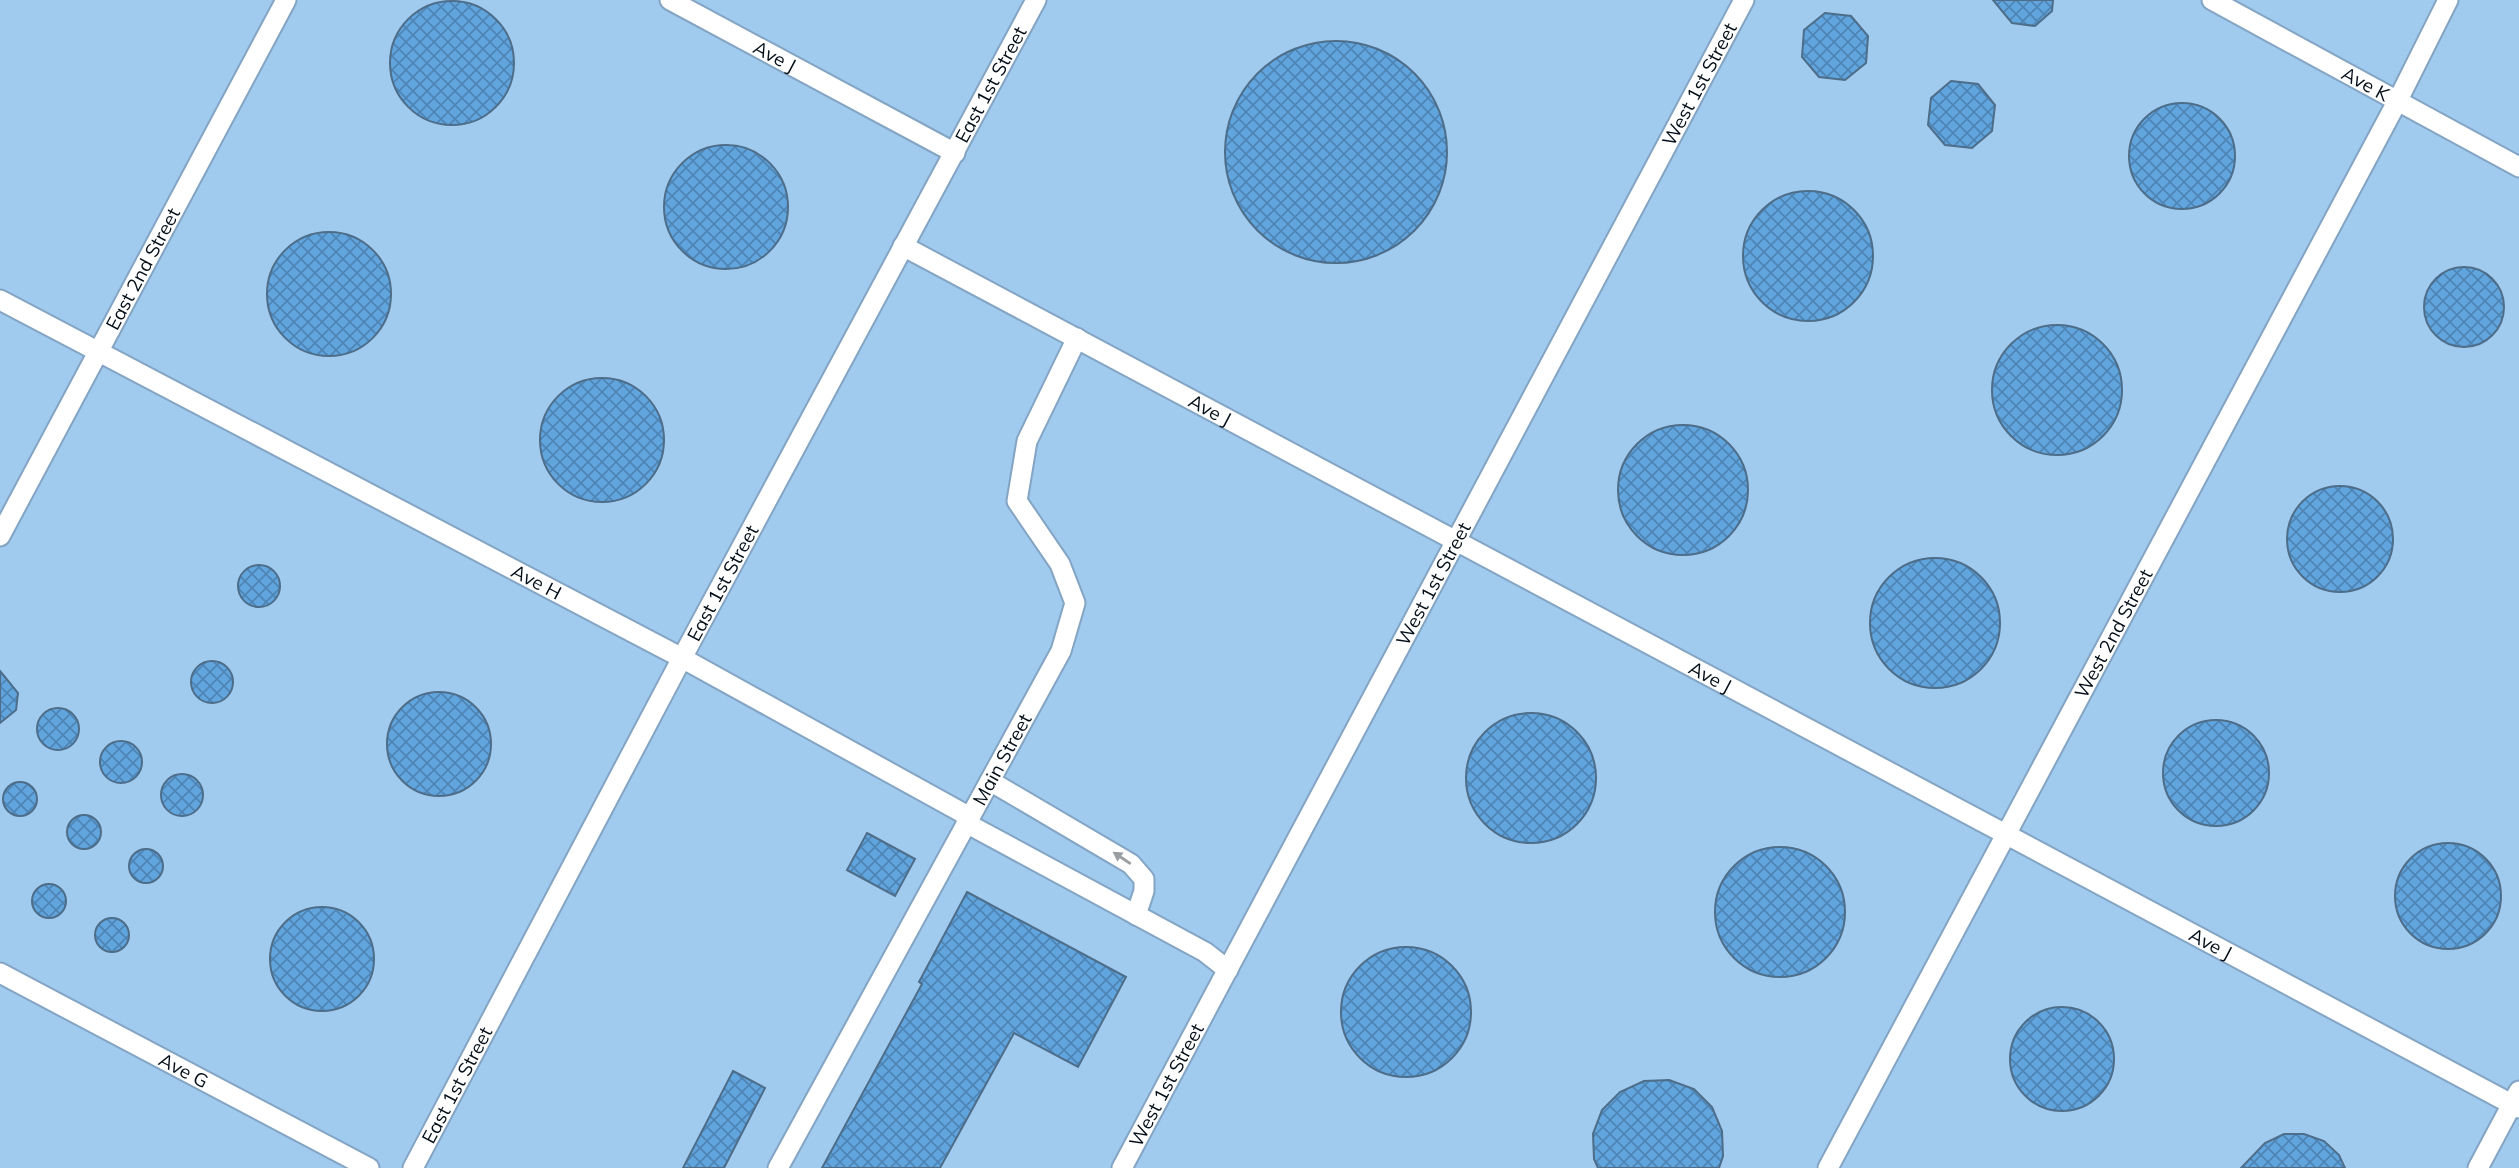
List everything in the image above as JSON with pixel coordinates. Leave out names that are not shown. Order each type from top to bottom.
[{"type":"street","name":"East 2nd Street","points":[[0,536],[286,0]]},
{"type":"street","name":"Ave J","points":[[670,0],[955,153]]},
{"type":"street","name":"East 1st Street","points":[[413,1168],[682,658],[1036,0]]},
{"type":"street","name":"West 1st Street","points":[[1122,1168],[1744,0]]},
{"type":"street","name":"Ave K","points":[[2212,0],[2519,167]]},
{"type":"street","name":"West 2nd Street","points":[[1828,1168],[2398,100],[2448,0]]},
{"type":"street","name":"Ave J","points":[[903,246],[2007,835],[2517,1101]]},
{"type":"street","name":"Ave H","points":[[0,300],[682,658],[1205,952],[1228,970]]},
{"type":"street","name":"Main Street","points":[[778,1168],[1062,651],[1075,603],[1060,564],[1017,501],[1027,442],[1077,338]]},
{"type":"street","points":[[990,781],[1131,864],[1144,879],[1144,891],[1136,915]]},
{"type":"street","name":"Ave G","points":[[0,973],[369,1168]]},
{"type":"street","points":[[2478,1168],[2517,1101]]},
{"type":"shaded area","points":[[0,0],[2519,0],[2519,1168],[0,1168]]},
{"type":"building","points":[[1993,0],[2053,0],[2052,11],[2035,26],[2012,23]]},
{"type":"building","points":[[452,1],[476,6],[496,19],[509,39],[514,63],[509,87],[496,107],[476,120],[452,125],[428,120],[408,107],[395,87],[390,63],[395,39],[408,19],[428,6]]},
{"type":"building","points":[[1825,13],[1851,16],[1868,36],[1866,63],[1845,80],[1819,77],[1802,57],[1804,30]]},
{"type":"building","points":[[1336,41],[1358,43],[1388,54],[1406,66],[1422,82],[1434,100],[1442,120],[1447,152],[1445,174],[1434,204],[1422,222],[1406,238],[1388,250],[1368,258],[1336,263],[1314,261],[1284,250],[1266,238],[1250,222],[1238,204],[1230,184],[1225,152],[1227,130],[1238,100],[1250,82],[1266,66],[1284,54],[1304,46]]},
{"type":"building","points":[[1951,81],[1978,84],[1995,105],[1992,131],[1972,148],[1945,145],[1928,125],[1931,98]]},
{"type":"building","points":[[2182,103],[2202,107],[2220,118],[2231,136],[2235,156],[2231,176],[2220,194],[2202,205],[2182,209],[2162,205],[2144,194],[2133,176],[2129,156],[2133,136],[2144,118],[2162,107]]},
{"type":"building","points":[[726,145],[750,150],[770,163],[783,183],[788,207],[783,231],[770,251],[750,264],[726,269],[702,264],[682,251],[669,231],[664,207],[669,183],[682,163],[702,150]]},
{"type":"building","points":[[1808,191],[1833,196],[1854,210],[1868,231],[1873,256],[1868,281],[1854,302],[1833,316],[1808,321],[1783,316],[1762,302],[1748,281],[1743,256],[1748,231],[1762,210],[1783,196]]},
{"type":"building","points":[[329,232],[353,237],[373,250],[386,270],[391,294],[386,318],[373,338],[353,351],[329,356],[305,351],[285,338],[272,318],[267,294],[272,270],[285,250],[305,237]]},
{"type":"building","points":[[2464,267],[2479,270],[2492,279],[2501,292],[2504,307],[2501,322],[2492,335],[2479,344],[2464,347],[2449,344],[2436,335],[2427,322],[2424,307],[2427,292],[2436,279],[2449,270]]},
{"type":"building","points":[[2057,325],[2082,330],[2103,344],[2117,365],[2122,390],[2117,415],[2103,436],[2082,450],[2057,455],[2032,450],[2011,436],[1997,415],[1992,390],[1997,365],[2011,344],[2032,330]]},
{"type":"building","points":[[602,378],[626,383],[646,396],[659,416],[664,440],[659,464],[646,484],[626,497],[602,502],[578,497],[558,484],[545,464],[540,440],[545,416],[558,396],[578,383]]},
{"type":"building","points":[[1683,425],[1708,430],[1729,444],[1743,465],[1748,490],[1743,515],[1729,536],[1708,550],[1683,555],[1658,550],[1637,536],[1623,515],[1618,490],[1623,465],[1637,444],[1658,430]]},
{"type":"building","points":[[2340,486],[2360,490],[2378,501],[2389,519],[2393,539],[2389,559],[2378,577],[2360,588],[2340,592],[2320,588],[2302,577],[2291,559],[2287,539],[2291,519],[2302,501],[2320,490]]},
{"type":"building","points":[[1935,558],[1960,563],[1981,577],[1995,598],[2000,623],[1995,648],[1981,669],[1960,683],[1935,688],[1910,683],[1889,669],[1875,648],[1870,623],[1875,598],[1889,577],[1910,563]]},
{"type":"building","points":[[259,565],[274,571],[280,586],[274,601],[259,607],[244,601],[238,586],[244,571]]},
{"type":"building","points":[[212,661],[227,667],[233,682],[227,697],[212,703],[197,697],[191,682],[197,667]]},
{"type":"building","points":[[0,671],[18,693],[16,710],[0,723]]},
{"type":"building","points":[[439,692],[459,696],[476,707],[487,724],[491,744],[487,764],[476,781],[459,792],[439,796],[419,792],[402,781],[391,764],[387,744],[391,724],[402,707],[419,696]]},
{"type":"building","points":[[58,708],[73,714],[79,729],[73,744],[58,750],[43,744],[37,729],[43,714]]},
{"type":"building","points":[[1531,713],[1556,718],[1577,732],[1591,753],[1596,778],[1591,803],[1577,824],[1556,838],[1531,843],[1506,838],[1485,824],[1471,803],[1466,778],[1471,753],[1485,732],[1506,718]]},
{"type":"building","points":[[2216,720],[2236,724],[2254,735],[2265,753],[2269,773],[2265,793],[2254,811],[2236,822],[2216,826],[2196,822],[2178,811],[2167,793],[2163,773],[2167,753],[2178,735],[2196,724]]},
{"type":"building","points":[[121,741],[136,747],[142,762],[136,777],[121,783],[106,777],[100,762],[106,747]]},
{"type":"building","points":[[182,774],[197,780],[203,795],[197,810],[182,816],[167,810],[161,795],[167,780]]},
{"type":"building","points":[[20,782],[32,787],[37,799],[32,811],[20,816],[8,811],[3,799],[8,787]]},
{"type":"building","points":[[84,815],[96,820],[101,832],[96,844],[84,849],[72,844],[67,832],[72,820]]},
{"type":"building","points":[[867,833],[915,859],[895,896],[847,870]]},
{"type":"building","points":[[2448,843],[2468,847],[2486,858],[2497,876],[2501,896],[2497,916],[2486,934],[2468,945],[2448,949],[2428,945],[2410,934],[2399,916],[2395,896],[2399,876],[2410,858],[2428,847]]},
{"type":"building","points":[[1780,847],[1805,852],[1826,866],[1840,887],[1845,912],[1840,937],[1826,958],[1805,972],[1780,977],[1755,972],[1734,958],[1720,937],[1715,912],[1720,887],[1734,866],[1755,852]]},
{"type":"building","points":[[146,849],[158,854],[163,866],[158,878],[146,883],[134,878],[129,866],[134,854]]},
{"type":"building","points":[[49,884],[61,889],[66,901],[61,913],[49,918],[37,913],[32,901],[37,889]]},
{"type":"building","points":[[967,892],[1126,977],[1078,1067],[1014,1033],[940,1168],[822,1168],[922,984],[919,982]]},
{"type":"building","points":[[322,907],[342,911],[359,922],[370,939],[374,959],[370,979],[359,996],[342,1007],[322,1011],[302,1007],[285,996],[274,979],[270,959],[274,939],[285,922],[302,911]]},
{"type":"building","points":[[112,918],[124,923],[129,935],[124,947],[112,952],[100,947],[95,935],[100,923]]},
{"type":"building","points":[[1406,947],[1431,952],[1452,966],[1466,987],[1471,1012],[1466,1037],[1452,1058],[1431,1072],[1406,1077],[1381,1072],[1360,1058],[1346,1037],[1341,1012],[1346,987],[1360,966],[1381,952]]},
{"type":"building","points":[[2062,1007],[2082,1011],[2099,1022],[2110,1039],[2114,1059],[2110,1079],[2099,1096],[2082,1107],[2062,1111],[2042,1107],[2025,1096],[2014,1079],[2010,1059],[2014,1039],[2025,1022],[2042,1011]]},
{"type":"building","points":[[733,1071],[765,1088],[724,1168],[683,1168]]},
{"type":"building","points":[[1669,1080],[1694,1089],[1712,1107],[1722,1131],[1723,1156],[1719,1168],[1598,1168],[1594,1159],[1593,1134],[1602,1110],[1620,1092],[1644,1081]]},
{"type":"building","points":[[2284,1134],[2304,1134],[2324,1141],[2339,1155],[2345,1168],[2241,1168],[2265,1143]]}]
